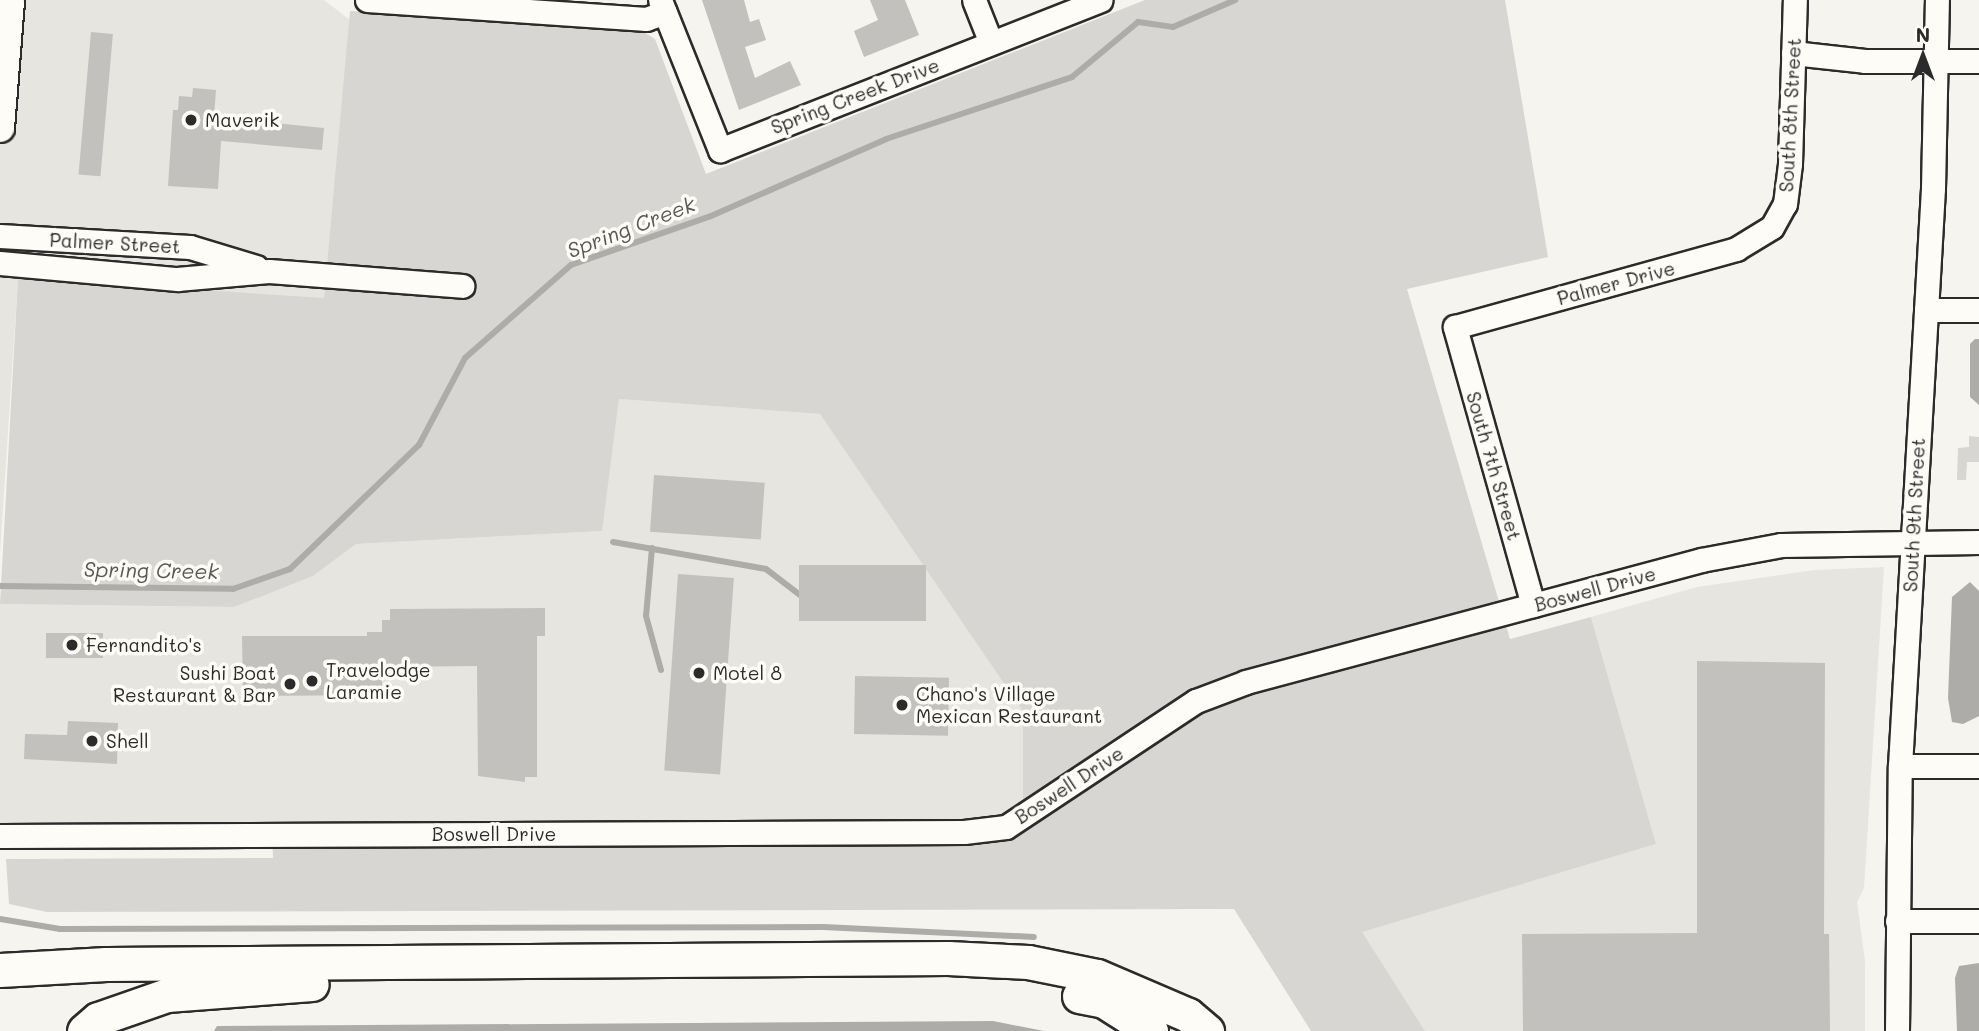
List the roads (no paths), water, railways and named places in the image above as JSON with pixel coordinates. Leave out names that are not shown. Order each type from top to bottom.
[{"type":"highway","points":[[0,971],[106,964],[948,958],[1028,962],[1097,976],[1188,1015],[1207,1031]]},
{"type":"highway","points":[[0,976],[284,984],[962,981],[1037,986],[1104,1001],[1151,1031]]},
{"type":"highway","points":[[85,1031],[98,1019],[167,995],[284,984]]},
{"type":"main road","points":[[0,128],[10,0]]},
{"type":"street","points":[[367,0],[646,19],[662,6]]},
{"type":"street","points":[[974,0],[991,43]]},
{"type":"street","name":"Spring Creek Drive","points":[[662,6],[720,149],[1100,0]]},
{"type":"street","name":"South 8th Street","points":[[1772,227],[1786,204],[1795,0]]},
{"type":"street","name":"South 9th Street","points":[[1897,1031],[1900,766],[1926,310],[1937,0]]},
{"type":"street","points":[[1793,53],[1865,61],[1979,61]]},
{"type":"street","name":"Palmer Drive","points":[[1455,327],[1736,249],[1772,227]]},
{"type":"street","name":"Palmer Street","points":[[0,236],[190,247],[269,271]]},
{"type":"street","name":"Palmer Street","points":[[0,263],[177,279],[269,271],[462,286]]},
{"type":"street","points":[[1926,310],[1979,310]]},
{"type":"street","name":"South 7th Street","points":[[1455,327],[1533,605]]},
{"type":"street","name":"Boswell Drive","points":[[0,836],[964,832],[1006,827],[1196,701],[1246,682],[1701,560],[1781,545],[1979,542]]},
{"type":"street","points":[[1900,766],[1979,766]]},
{"type":"street","points":[[1897,921],[1979,921]]},
{"type":"waterway","name":"Spring Creek","points":[[0,586],[233,589],[290,569],[419,445],[465,358],[571,265],[711,216],[886,139],[1072,77],[1138,22],[1173,27],[1235,0]]},
{"type":"waterway","points":[[613,542],[766,569],[800,595]]},
{"type":"waterway","points":[[652,548],[646,616],[661,670]]},
{"type":"waterway","points":[[0,919],[60,929],[823,927],[1034,937]]},
{"type":"place","name":"Maverik","points":[[191,120]]},
{"type":"place","name":"Fernandito's","points":[[72,645]]},
{"type":"place","name":"Motel 8","points":[[699,673]]},
{"type":"place","name":"Travelodge Laramie","points":[[312,681]]},
{"type":"place","name":"Sushi Boat Restaurant & Bar","points":[[290,684]]},
{"type":"place","name":"Chano's Village Mexican Restaurant","points":[[902,705]]},
{"type":"place","name":"Shell","points":[[92,741]]}]
